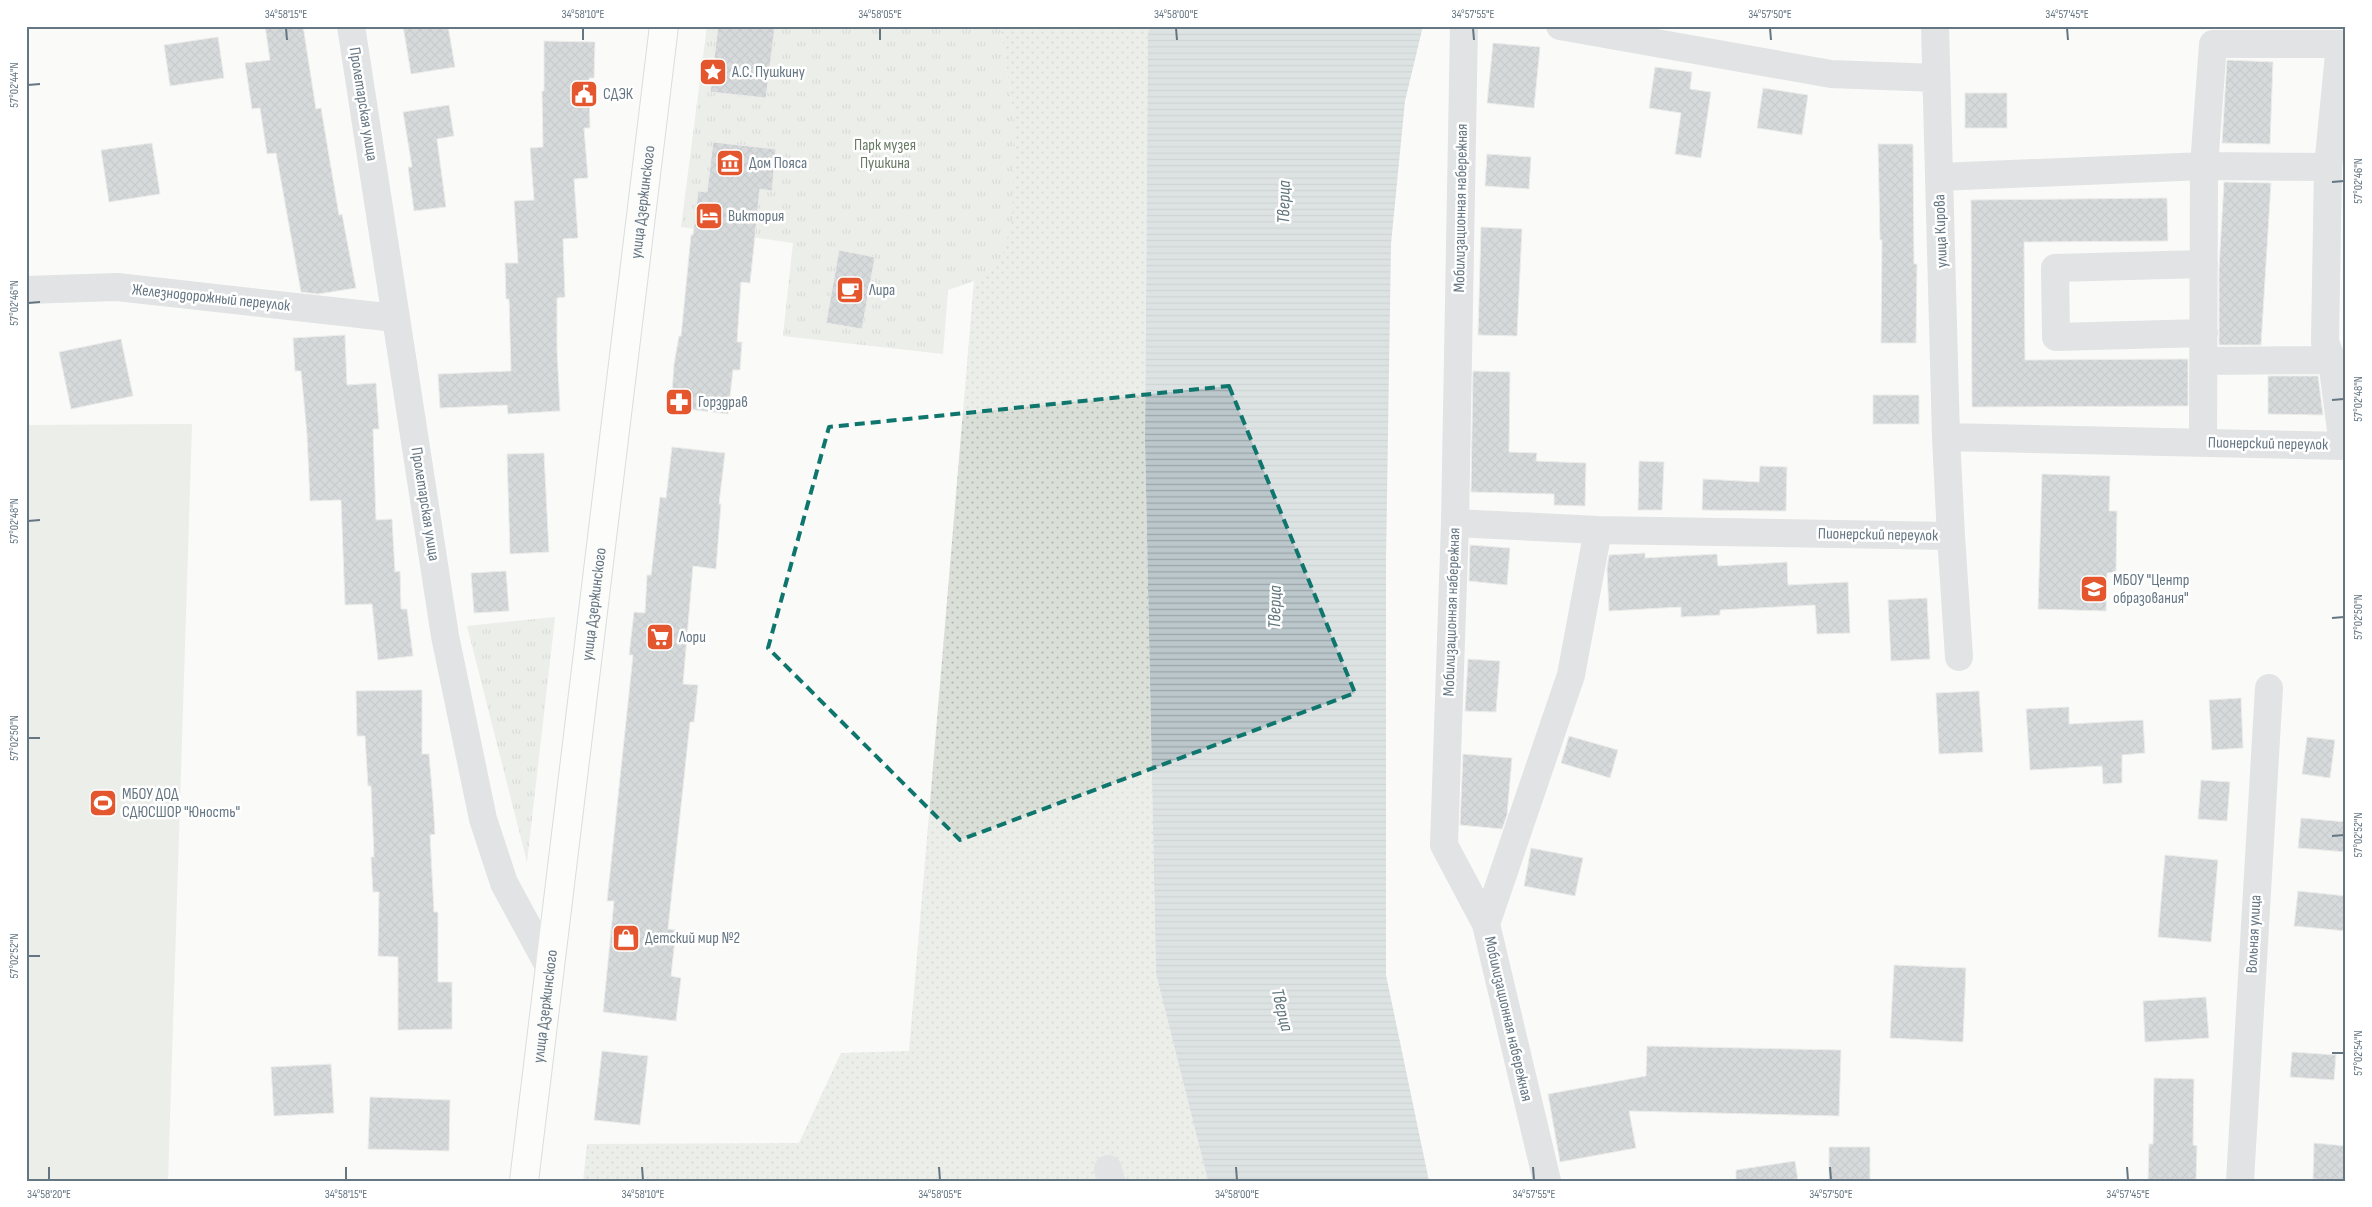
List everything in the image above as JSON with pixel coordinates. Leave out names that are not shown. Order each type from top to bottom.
[{"type":"main road","name":"улица Дзержинского","points":[[524,1181],[664,26]]},
{"type":"street","name":"Пролетарская улица","points":[[351,26],[445,636],[483,819],[504,883],[550,968]]},
{"type":"street","name":"Мобилизационная набережная","points":[[1464,26],[1455,523],[1444,845],[1486,924],[1547,1181]]},
{"type":"street","points":[[1560,26],[1831,74],[1936,78]]},
{"type":"street","name":"улица Кирова","points":[[1935,26],[1946,437]]},
{"type":"street","points":[[2204,442],[2204,166],[2213,35],[2343,44],[2328,167],[2325,342],[2332,360],[2345,446]]},
{"type":"street","points":[[1939,177],[2204,166],[2328,167]]},
{"type":"street","points":[[2204,264],[2055,268],[2056,337],[2204,333]]},
{"type":"street","name":"Железнодорожный переулок","points":[[26,290],[117,287],[395,318]]},
{"type":"street","points":[[2204,361],[2332,360]]},
{"type":"street","name":"Пионерский переулок","points":[[1455,523],[1598,530],[1951,536],[1946,437],[2345,446]]},
{"type":"street","points":[[1486,924],[1571,675],[1598,530]]},
{"type":"street","points":[[1951,536],[1959,657]]},
{"type":"street","name":"Вольная улица","points":[[2240,1181],[2269,688]]},
{"type":"highlighted area","points":[[1229,386],[1355,693],[960,840],[768,648],[829,427]]},
{"type":"green space","name":"Парк музея Пушкина","points":[[707,26],[1000,26],[1015,123],[1012,221],[1000,264],[974,281],[948,290],[943,354],[783,336],[793,243],[681,227]]},
{"type":"green space","points":[[1000,26],[1151,26],[1148,32],[1145,441],[1156,974],[1208,1181],[583,1181],[587,1144],[799,1143],[841,1053],[909,1051],[974,281],[1000,264],[1015,123]]},
{"type":"green space","name":"МБОУ ДОД СДЮСШОР \"Юность\"","points":[[192,424],[168,1181],[26,1181],[26,425]]},
{"type":"green space","points":[[555,617],[527,862],[467,626]]},
{"type":"water","name":"Тверца","points":[[1151,26],[1423,26],[1405,101],[1391,244],[1386,561],[1386,975],[1429,1181],[1208,1181],[1156,974],[1145,441],[1148,32]]},
{"type":"building","points":[[265,26],[303,26],[316,109],[321,108],[339,215],[342,214],[356,288],[318,294],[301,292],[276,153],[267,154],[260,108],[252,109],[245,63],[270,60]]},
{"type":"building","points":[[403,26],[448,26],[455,67],[411,74]]},
{"type":"building","points":[[718,26],[775,26],[766,98],[710,92]]},
{"type":"building","points":[[218,37],[224,78],[170,86],[164,45]]},
{"type":"building","points":[[544,41],[595,42],[594,78],[589,78],[590,128],[584,128],[588,178],[574,179],[578,238],[563,239],[565,297],[557,298],[560,411],[508,414],[507,405],[440,408],[438,374],[511,371],[509,299],[506,299],[505,263],[518,263],[514,201],[534,200],[530,148],[543,147],[542,91],[544,91]]},
{"type":"building","points":[[1493,43],[1540,47],[1534,108],[1487,103]]},
{"type":"building","points":[[2227,60],[2273,62],[2270,144],[2222,143]]},
{"type":"building","points":[[1655,67],[1692,72],[1690,89],[1711,92],[1701,158],[1675,154],[1681,113],[1649,108]]},
{"type":"building","points":[[1763,88],[1808,95],[1802,135],[1757,128]]},
{"type":"building","points":[[1965,93],[2007,93],[2007,128],[1965,128]]},
{"type":"building","points":[[449,105],[454,136],[437,139],[446,207],[414,211],[408,167],[412,167],[403,112]]},
{"type":"building","points":[[713,142],[776,149],[772,191],[760,189],[750,283],[741,282],[737,342],[742,342],[740,370],[733,370],[728,414],[671,407],[674,364],[679,336],[681,336],[691,235],[693,235],[698,191],[707,192]]},
{"type":"building","points":[[152,143],[160,194],[109,202],[101,150]]},
{"type":"building","points":[[1878,144],[1913,144],[1914,264],[1917,264],[1916,343],[1881,343],[1882,240],[1880,240]]},
{"type":"building","points":[[1487,154],[1531,157],[1529,189],[1485,186]]},
{"type":"building","points":[[2224,182],[2271,183],[2261,345],[2219,345],[2219,268]]},
{"type":"building","points":[[2167,198],[2168,241],[2024,242],[2025,360],[2188,359],[2188,406],[1972,407],[1971,200]]},
{"type":"building","points":[[1481,227],[1522,229],[1517,336],[1478,335]]},
{"type":"building","name":"Лира","points":[[839,250],[875,257],[862,329],[826,323]]},
{"type":"building","points":[[345,335],[347,385],[376,383],[379,429],[373,429],[376,520],[392,519],[395,572],[400,571],[401,609],[407,609],[413,656],[378,660],[372,604],[345,605],[341,500],[310,501],[307,434],[301,371],[295,371],[293,338]]},
{"type":"building","points":[[121,339],[133,396],[71,409],[59,352]]},
{"type":"building","points":[[1473,371],[1510,372],[1509,452],[1537,453],[1536,461],[1586,463],[1585,506],[1554,505],[1554,494],[1471,492]]},
{"type":"building","points":[[2268,376],[2318,376],[2323,415],[2268,414]]},
{"type":"building","points":[[1873,395],[1919,395],[1919,424],[1873,424]]},
{"type":"building","points":[[672,447],[725,453],[719,504],[721,504],[716,569],[693,566],[683,684],[698,685],[694,722],[690,722],[668,929],[676,930],[671,976],[681,978],[676,1021],[603,1012],[614,901],[607,901],[633,655],[629,655],[634,612],[645,613],[647,575],[651,575],[660,497],[666,498]]},
{"type":"building","points":[[544,453],[549,552],[510,554],[507,454]]},
{"type":"building","points":[[1639,461],[1664,462],[1662,510],[1638,510]]},
{"type":"building","points":[[1760,466],[1787,467],[1786,511],[1702,510],[1703,479],[1759,482]]},
{"type":"building","points":[[2042,474],[2110,476],[2109,511],[2117,511],[2116,572],[2107,573],[2106,611],[2038,609]]},
{"type":"building","points":[[1470,545],[1510,548],[1507,585],[1469,581]]},
{"type":"building","points":[[1645,553],[1645,558],[1717,554],[1718,566],[1787,562],[1788,585],[1848,582],[1850,633],[1817,634],[1815,605],[1720,610],[1720,615],[1681,617],[1681,607],[1609,611],[1607,569],[1609,555]]},
{"type":"building","points":[[506,571],[509,611],[474,613],[471,573]]},
{"type":"building","points":[[1927,598],[1930,659],[1891,661],[1888,600]]},
{"type":"building","points":[[1468,659],[1500,661],[1496,712],[1465,711]]},
{"type":"building","points":[[422,690],[422,754],[429,754],[435,834],[430,835],[434,912],[438,912],[438,982],[452,982],[452,1029],[398,1030],[398,957],[378,956],[379,892],[373,892],[371,857],[374,857],[371,786],[368,786],[365,736],[357,736],[356,691]]},
{"type":"building","points":[[1979,691],[1983,752],[1939,754],[1936,693]]},
{"type":"building","points":[[2241,698],[2243,748],[2212,750],[2209,700]]},
{"type":"building","points":[[2069,707],[2069,724],[2143,720],[2145,753],[2122,755],[2122,783],[2103,784],[2102,766],[2030,770],[2026,709]]},
{"type":"building","points":[[1569,736],[1618,750],[1610,778],[1561,763]]},
{"type":"building","points":[[2307,737],[2335,740],[2330,778],[2302,774]]},
{"type":"building","points":[[1463,754],[1512,758],[1507,815],[1502,829],[1460,825]]},
{"type":"building","points":[[2201,780],[2230,782],[2227,821],[2198,819]]},
{"type":"building","points":[[2301,818],[2346,822],[2346,852],[2298,848]]},
{"type":"building","points":[[1531,848],[1583,858],[1575,896],[1524,886]]},
{"type":"building","points":[[2165,855],[2218,860],[2211,942],[2158,937]]},
{"type":"building","points":[[2298,891],[2346,896],[2346,931],[2294,926]]},
{"type":"building","points":[[1894,965],[1966,968],[1963,1042],[1890,1038]]},
{"type":"building","points":[[2206,997],[2209,1038],[2145,1042],[2143,1001]]},
{"type":"building","points":[[1647,1046],[1841,1050],[1839,1116],[1629,1111],[1636,1148],[1560,1162],[1548,1094],[1646,1076]]},
{"type":"building","points":[[602,1051],[648,1056],[640,1125],[594,1120]]},
{"type":"building","points":[[2292,1052],[2336,1055],[2334,1080],[2290,1077]]},
{"type":"building","points":[[331,1064],[334,1113],[274,1116],[271,1067]]},
{"type":"building","points":[[2154,1078],[2194,1079],[2193,1145],[2197,1146],[2196,1181],[2148,1181],[2149,1144],[2153,1144]]},
{"type":"building","points":[[370,1097],[450,1100],[449,1151],[368,1149]]},
{"type":"building","points":[[2314,1143],[2346,1146],[2346,1181],[2313,1179]]},
{"type":"building","points":[[1829,1147],[1870,1147],[1870,1181],[1829,1181]]},
{"type":"building","points":[[1795,1161],[1798,1181],[1736,1181],[1736,1170]]},
{"type":"place","name":"А.С. Пушкину","points":[[713,72]]},
{"type":"place","name":"СДЭК","points":[[584,94]]},
{"type":"place","name":"Дом Пояса","points":[[730,163]]},
{"type":"place","name":"Виктория","points":[[709,216]]},
{"type":"place","name":"Лира","points":[[850,290]]},
{"type":"place","name":"Горздрав","points":[[679,402]]},
{"type":"place","name":"МБОУ \"Центр образования\"","points":[[2094,589]]},
{"type":"place","name":"Лори","points":[[660,637]]},
{"type":"place","name":"МБОУ ДОД СДЮСШОР \"Юность\"","points":[[103,803]]},
{"type":"place","name":"Детский мир №2","points":[[626,938]]}]
